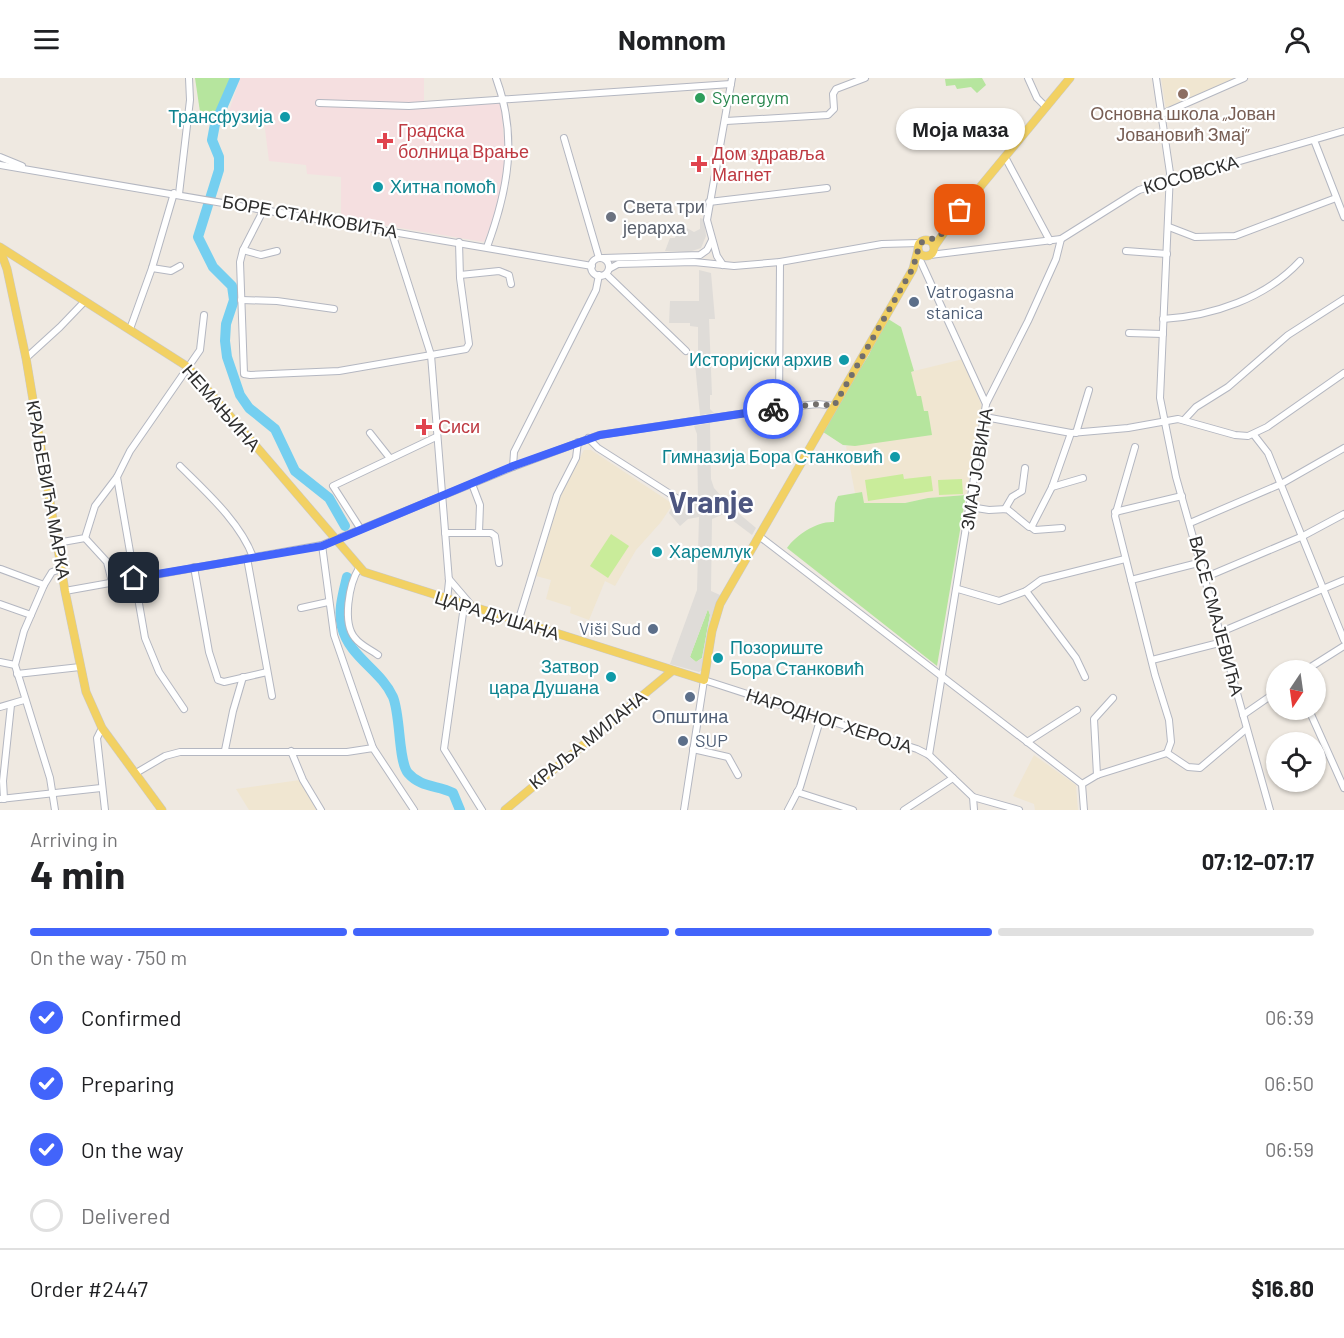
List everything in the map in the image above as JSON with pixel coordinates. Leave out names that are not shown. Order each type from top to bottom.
[{"type":"main road","points":[[704,680],[718,609],[913,268],[927,248],[940,236],[1070,78]]},
{"type":"main road","points":[[913,268],[921,262],[927,248]]},
{"type":"main road","name":"НЕМАЊИНА","points":[[0,249],[188,367],[335,540]]},
{"type":"main road","name":"КРАЉЕВИЋА МАРКА","points":[[0,249],[7,269],[26,358],[80,668],[92,708],[102,728],[162,810]]},
{"type":"main road","name":"ЦАРА ДУШАНА","points":[[335,540],[358,568],[375,578],[704,680]]},
{"type":"main road","name":"КРАЉА МИЛАНА","points":[[505,810],[672,671]]},
{"type":"street","points":[[130,329],[176,193],[190,100],[187,78]]},
{"type":"street","points":[[487,247],[509,170],[504,100],[496,78]]},
{"type":"street","points":[[726,121],[828,115],[834,109],[833,94],[836,89],[866,78]]},
{"type":"street","points":[[1028,78],[1037,98],[1046,106]]},
{"type":"street","name":"ВАСЕ СМАЈЕВИЋА","points":[[1156,78],[1170,181],[1160,392],[1182,496],[1270,809]]},
{"type":"street","points":[[1162,114],[1244,78]]},
{"type":"street","points":[[319,103],[409,106],[731,81],[726,121],[707,220],[723,265]]},
{"type":"street","name":"КОСОВСКА","points":[[605,273],[618,264],[704,262],[723,265],[780,262],[882,244],[944,252],[1061,239],[1131,193],[1344,132]]},
{"type":"street","points":[[513,466],[514,452],[605,273],[608,262],[601,258],[564,138]]},
{"type":"street","points":[[1314,140],[1344,217]]},
{"type":"street","name":"БОРЕ СТАНКОВИЋА","points":[[0,157],[28,169]]},
{"type":"street","points":[[1005,157],[1050,241]]},
{"type":"street","name":"БОРЕ СТАНКОВИЋА","points":[[0,165],[176,193],[592,266]]},
{"type":"street","points":[[709,202],[827,188]]},
{"type":"street","points":[[1169,227],[1195,237],[1235,236],[1344,196]]},
{"type":"street","points":[[264,209],[243,250],[240,262],[244,374],[339,372],[468,347],[460,275],[459,242]]},
{"type":"street","points":[[391,230],[431,355],[449,578],[447,600]]},
{"type":"street","points":[[686,351],[605,273],[594,273],[592,266],[601,258],[700,255],[707,250],[712,239]]},
{"type":"street","name":"ЗМАЈ ЈОВИНА","points":[[929,755],[958,589],[986,404],[1028,321],[1056,259],[1061,239]]},
{"type":"street","points":[[243,250],[261,255],[277,251]]},
{"type":"street","points":[[1126,251],[1167,254]]},
{"type":"street","points":[[1163,319],[1208,313],[1244,300],[1277,282],[1300,261]]},
{"type":"street","points":[[779,408],[780,262]]},
{"type":"street","points":[[921,262],[986,404]]},
{"type":"street","points":[[152,268],[169,271],[180,266]]},
{"type":"street","points":[[460,275],[503,272],[509,275],[511,284]]},
{"type":"street","points":[[1184,420],[1197,407],[1228,387],[1288,335],[1344,299]]},
{"type":"street","points":[[241,300],[277,301],[334,309]]},
{"type":"street","points":[[26,358],[84,302]]},
{"type":"street","points":[[85,538],[95,506],[117,477],[130,451],[200,350],[204,315]]},
{"type":"street","points":[[1129,333],[1162,334]]},
{"type":"street","points":[[985,417],[1073,433],[1184,420],[1235,435],[1254,435],[1344,373]]},
{"type":"street","points":[[1031,527],[1052,487],[1089,390]]},
{"type":"street","points":[[65,591],[322,546],[360,528],[588,438],[703,418],[779,408],[818,404],[834,406]]},
{"type":"street","points":[[370,433],[389,457]]},
{"type":"street","points":[[1254,435],[1268,453],[1325,588],[1344,640]]},
{"type":"street","points":[[360,528],[333,486],[389,457],[436,437]]},
{"type":"street","points":[[588,438],[598,448],[678,499]]},
{"type":"street","points":[[518,622],[555,501],[576,458],[578,442]]},
{"type":"street","points":[[1135,447],[1115,512],[1125,560],[1169,720],[1171,742],[1167,753]]},
{"type":"street","points":[[1190,523],[1281,484],[1344,448]]},
{"type":"street","points":[[180,466],[225,514],[250,557],[272,696]]},
{"type":"street","points":[[1005,509],[1012,497],[1022,491],[1025,468]]},
{"type":"street","points":[[117,477],[141,621],[150,652],[172,693],[184,709]]},
{"type":"street","points":[[1052,487],[1083,478]]},
{"type":"street","points":[[472,484],[480,505],[479,532]]},
{"type":"street","points":[[1115,512],[1182,496]]},
{"type":"street","points":[[970,507],[989,510],[1005,509],[1015,513],[1035,530],[1062,528]]},
{"type":"street","points":[[1206,577],[1303,536],[1344,514]]},
{"type":"street","points":[[445,533],[479,532],[494,535],[499,563]]},
{"type":"street","points":[[759,536],[1082,784],[1084,810]]},
{"type":"street","points":[[57,543],[85,538]]},
{"type":"street","points":[[85,538],[107,562],[112,582]]},
{"type":"street","points":[[322,546],[333,635],[373,748],[414,810]]},
{"type":"street","points":[[958,589],[993,601],[1026,591],[1041,580],[1125,560]]},
{"type":"street","points":[[1131,580],[1202,562]]},
{"type":"street","points":[[194,567],[207,642],[216,675],[224,682],[267,672]]},
{"type":"street","points":[[358,568],[351,590],[351,630],[363,646],[378,655]]},
{"type":"street","points":[[1,569],[44,585]]},
{"type":"street","points":[[55,810],[54,794],[15,665],[31,615],[44,585],[52,572],[61,569]]},
{"type":"street","points":[[449,578],[475,609]]},
{"type":"street","points":[[1221,632],[1344,579]]},
{"type":"street","points":[[1026,591],[1076,658],[1085,677]]},
{"type":"street","points":[[301,608],[328,602]]},
{"type":"street","points":[[0,603],[31,615]]},
{"type":"street","points":[[464,606],[444,749],[482,810]]},
{"type":"street","points":[[1152,660],[1223,642]]},
{"type":"street","points":[[1322,660],[1344,646]]},
{"type":"street","points":[[0,662],[15,665]]},
{"type":"street","points":[[17,674],[80,668]]},
{"type":"street","points":[[225,750],[232,711],[243,677]]},
{"type":"street","points":[[684,810],[704,680]]},
{"type":"street","name":"НАРОДНОГ ХЕРОЈА","points":[[704,680],[821,717],[929,755],[973,797]]},
{"type":"street","points":[[1097,775],[1094,719],[1113,698]]},
{"type":"street","points":[[1243,715],[1266,699]]},
{"type":"street","points":[[0,707],[24,700]]},
{"type":"street","points":[[11,705],[2,799],[101,788]]},
{"type":"street","points":[[1027,742],[1077,710]]},
{"type":"street","points":[[788,810],[797,792],[821,717]]},
{"type":"street","points":[[1313,720],[1344,788]]},
{"type":"street","points":[[102,728],[97,738],[105,810]]},
{"type":"street","points":[[1167,753],[1188,767],[1200,768],[1246,729]]},
{"type":"street","points":[[136,773],[165,756],[180,752],[225,750],[347,752],[373,748]]},
{"type":"street","points":[[693,749],[728,757],[738,775]]},
{"type":"street","points":[[291,751],[303,780],[321,810]]},
{"type":"street","points":[[1082,784],[1097,775],[1167,753]]},
{"type":"street","points":[[904,810],[952,778]]},
{"type":"street","points":[[797,792],[853,810]]},
{"type":"street","points":[[974,810],[973,797],[1019,810]]},
{"type":"street","points":[[1261,810],[1270,809]]},
{"type":"shaded area","name":"Градска болница Врање","points":[[240,78],[424,78],[424,107],[501,103],[506,168],[499,205],[484,242],[341,218],[341,177],[307,174],[306,165],[269,161],[264,121],[229,111]]},
{"type":"shaded area","name":"Основна школа „Јован Јовановић Змај”","points":[[1161,78],[1237,78],[1166,109]]},
{"type":"shaded area","points":[[700,218],[704,219],[706,236],[701,248],[689,252],[665,251],[670,238],[675,238],[676,231],[685,227],[694,232],[700,229]]},
{"type":"shaded area","points":[[699,270],[711,273],[715,319],[709,319],[712,395],[710,395],[710,409],[714,413],[700,415],[695,364],[698,362],[698,327],[690,326],[690,323],[669,323],[670,301],[699,301]]},
{"type":"shaded area","points":[[963,359],[981,404],[982,415],[966,495],[928,498],[905,503],[863,503],[862,492],[855,493],[846,446],[931,435],[927,411],[924,412],[917,397],[910,372]]},
{"type":"shaded area","points":[[710,423],[711,479],[714,488],[730,506],[756,528],[752,535],[724,514],[712,519],[711,591],[720,595],[711,618],[702,670],[699,672],[670,664],[697,590],[699,517],[688,519],[680,526],[669,513],[678,495],[687,495],[688,500],[698,500],[697,434],[694,426]],"holes":[[[708,609],[710,615],[702,658],[696,662],[690,657]]]},
{"type":"shaded area","points":[[584,450],[591,450],[673,504],[661,522],[636,550],[615,586],[605,581],[589,620],[570,613],[571,607],[546,599],[551,580],[536,576],[557,502]]},
{"type":"shaded area","points":[[1034,755],[1076,785],[1078,810],[1035,810],[1034,804],[1013,796]]},
{"type":"shaded area","points":[[300,780],[317,810],[249,810],[236,789]]},
{"type":"green space","points":[[195,78],[231,78],[217,112],[200,112]]},
{"type":"green space","points":[[982,78],[986,85],[977,93],[971,87],[957,89],[955,85],[946,86],[945,79]]},
{"type":"green space","points":[[885,317],[901,327],[914,371],[911,372],[917,396],[921,396],[924,411],[928,411],[932,435],[855,446],[843,445],[820,430],[869,355]]},
{"type":"green space","points":[[903,474],[904,479],[931,476],[933,491],[868,501],[865,480]]},
{"type":"green space","points":[[962,479],[963,494],[939,495],[938,480]]},
{"type":"green space","points":[[862,492],[864,503],[905,503],[928,498],[966,495],[937,666],[787,548],[807,530],[827,522],[834,522],[835,503],[838,496]]},
{"type":"green space","points":[[611,534],[629,546],[608,578],[590,566]]},
{"type":"green space","points":[[708,609],[710,615],[702,658],[696,662],[690,657]]},
{"type":"waterway","points":[[235,78],[215,124],[212,140],[219,157],[219,170],[198,237],[213,267],[232,286],[234,300],[226,324],[227,357],[240,395],[249,408],[275,429],[295,471],[329,498],[345,526]]},
{"type":"waterway","points":[[347,577],[341,608],[342,627],[351,647],[388,687],[393,697],[405,767],[408,773],[418,781],[453,793],[460,810]]},
{"type":"way so far","points":[[773,409],[818,404],[834,406],[913,268],[920,243],[940,236],[960,210]]},
{"type":"place","name":"Основна школа „Јован Јовановић Змај”","points":[[1183,94]]},
{"type":"place","name":"Synergym","points":[[700,98]]},
{"type":"place","name":"Трансфузија","points":[[285,117]]},
{"type":"place","name":"Градска болница Врање","points":[[385,141]]},
{"type":"place","name":"Дом здравља Магнет","points":[[699,164]]},
{"type":"place","name":"Хитна помоћ","points":[[378,187]]},
{"type":"place","name":"Моја маза","points":[[960,210]]},
{"type":"place","name":"Света три јерарха","points":[[611,217]]},
{"type":"place","name":"Vatrogasna stanica","points":[[914,302]]},
{"type":"place","name":"Историјски архив","points":[[844,360]]},
{"type":"place","name":"Сиси","points":[[424,427]]},
{"type":"place","name":"Гимназија Бора Станковић","points":[[895,457]]},
{"type":"place","name":"Харемлук","points":[[657,552]]},
{"type":"place","name":"Viši Sud","points":[[653,629]]},
{"type":"place","name":"Позориште Бора Станковић","points":[[718,658]]},
{"type":"place","name":"Затвор цара Душана","points":[[611,677]]},
{"type":"place","name":"Општина","points":[[690,697]]},
{"type":"place","name":"SUP","points":[[683,741]]},
{"type":"district","name":"Vranje","points":[[711,503]]},
{"type":"route","points":[[134,578],[322,546],[513,466],[588,438],[773,409]]}]
